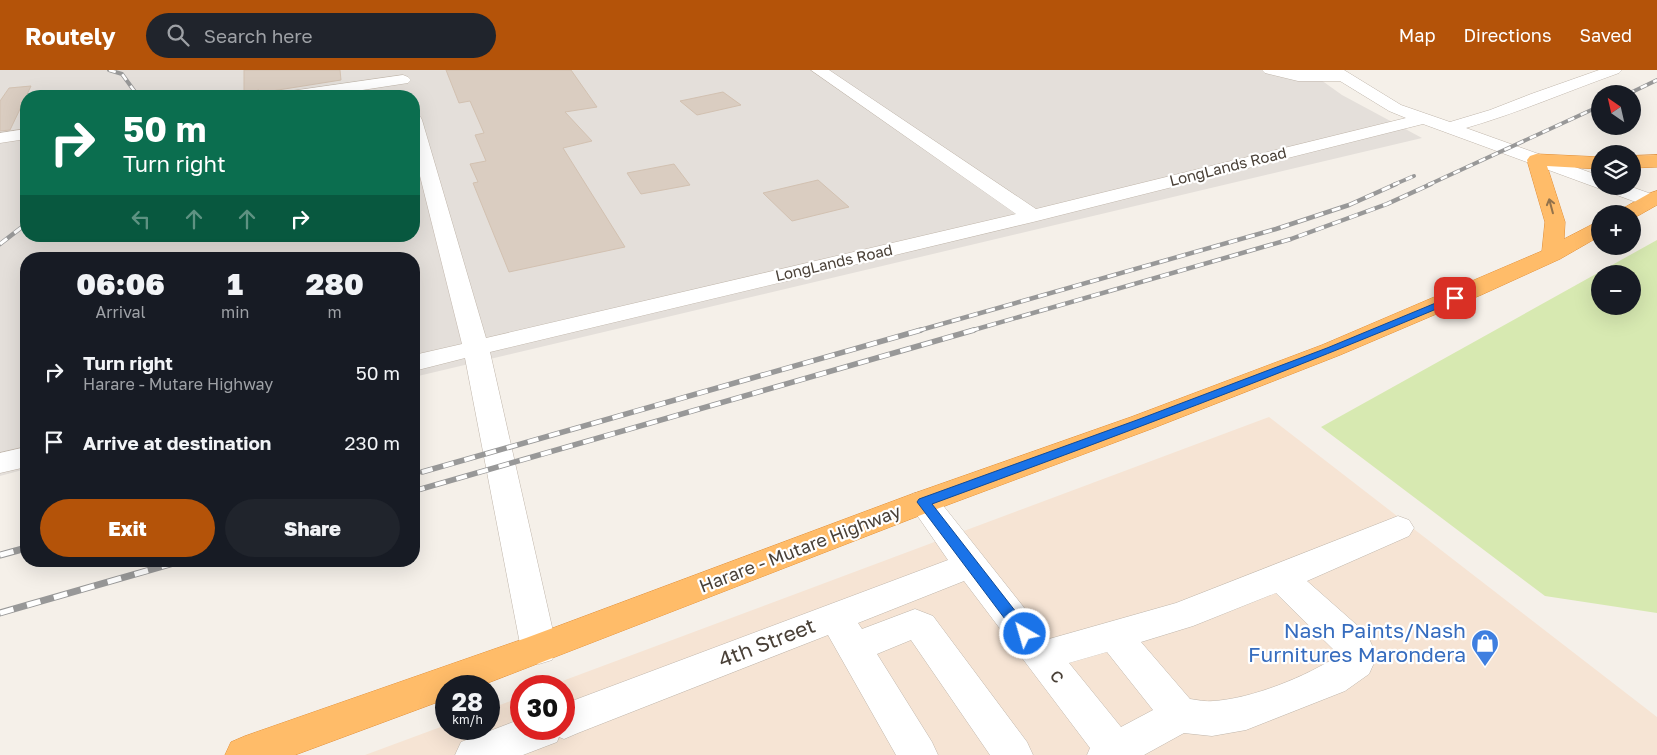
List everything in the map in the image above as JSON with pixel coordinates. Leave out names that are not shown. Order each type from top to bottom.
[{"type":"highway","points":[[1552,254],[1555,222],[1536,160],[1591,163]]},
{"type":"highway","points":[[1641,162],[1657,161]]},
{"type":"highway","points":[[1641,206],[1654,199]]},
{"type":"highway","name":"Harare - Mutare Highway","points":[[245,755],[539,649],[923,502],[1142,423],[1330,350],[1473,290],[1552,254],[1591,233]]},
{"type":"street","points":[[818,70],[1032,216]]},
{"type":"street","points":[[1270,70],[1298,76],[1337,73],[1395,108],[1591,180]]},
{"type":"street","points":[[1448,128],[1496,114],[1537,97],[1614,70]]},
{"type":"street","points":[[322,90],[401,75],[405,90]]},
{"type":"street","name":"LongLands Road","points":[[420,362],[1032,216],[1422,119]]},
{"type":"street","points":[[0,138],[20,135]]},
{"type":"street","points":[[420,142],[476,348],[539,649]]},
{"type":"street","points":[[1640,195],[1654,199]]},
{"type":"street","points":[[0,463],[20,458]]},
{"type":"street","name":"c","points":[[923,502],[1042,656],[1114,754]]},
{"type":"street","points":[[1042,656],[1181,616],[1398,528]]},
{"type":"street","name":"4th Street","points":[[575,717],[970,565]]},
{"type":"street","points":[[1114,754],[1180,715],[1212,719],[1246,713],[1332,680],[1356,663],[1357,652],[1354,646],[1281,577]]},
{"type":"street","points":[[835,617],[918,755]]},
{"type":"street","points":[[854,648],[914,623],[921,626],[1014,755]]},
{"type":"street","points":[[1114,636],[1180,715]]},
{"type":"street","points":[[475,755],[514,740]]},
{"type":"shaded area","points":[[0,70],[1307,70],[1342,95],[1422,138],[420,376],[420,252],[20,252],[20,471],[0,476]]},
{"type":"shaded area","points":[[1269,417],[1657,717],[1657,755],[365,755],[435,729],[435,740],[500,740],[500,705],[510,701],[510,740],[575,740],[575,676]]},
{"type":"green space","points":[[1657,240],[1657,613],[1545,596],[1321,427],[1591,277],[1591,315],[1641,315],[1641,265],[1612,265],[1630,255],[1641,255],[1641,249]]},
{"type":"building","points":[[244,70],[340,70],[341,80],[278,90],[244,90]]},
{"type":"building","points":[[446,70],[571,70],[597,107],[565,112],[592,141],[563,148],[625,247],[509,272],[473,183],[478,182],[470,164],[486,161],[475,135],[484,133],[470,101],[459,103]]},
{"type":"building","points":[[31,86],[29,90],[20,90],[20,109],[10,130],[0,131],[0,101],[9,88]]},
{"type":"building","points":[[723,92],[741,105],[697,115],[680,101]]},
{"type":"building","points":[[674,164],[690,185],[641,194],[627,173]]},
{"type":"building","points":[[818,180],[849,207],[792,221],[763,193]]},
{"type":"railway","points":[[109,70],[122,74],[134,90]]},
{"type":"railway","points":[[1641,88],[1657,80]]},
{"type":"railway","points":[[1428,185],[1591,110]]},
{"type":"railway","points":[[1393,185],[1414,176]]},
{"type":"railway","points":[[917,331],[1276,229],[1349,205],[1396,184]]},
{"type":"railway","points":[[970,331],[1291,239],[1387,204],[1431,184]]},
{"type":"railway","points":[[0,244],[20,229]]},
{"type":"railway","points":[[422,472],[921,330]]},
{"type":"railway","points":[[420,489],[974,330]]},
{"type":"railway","points":[[0,555],[20,550]]},
{"type":"railway","points":[[0,613],[160,567]]},
{"type":"place","name":"Nash Paints/Nash Furnitures Marondera","points":[[1485,667]]},
{"type":"route","points":[[1025,634],[923,502],[1142,423],[1330,350],[1455,298]]}]
